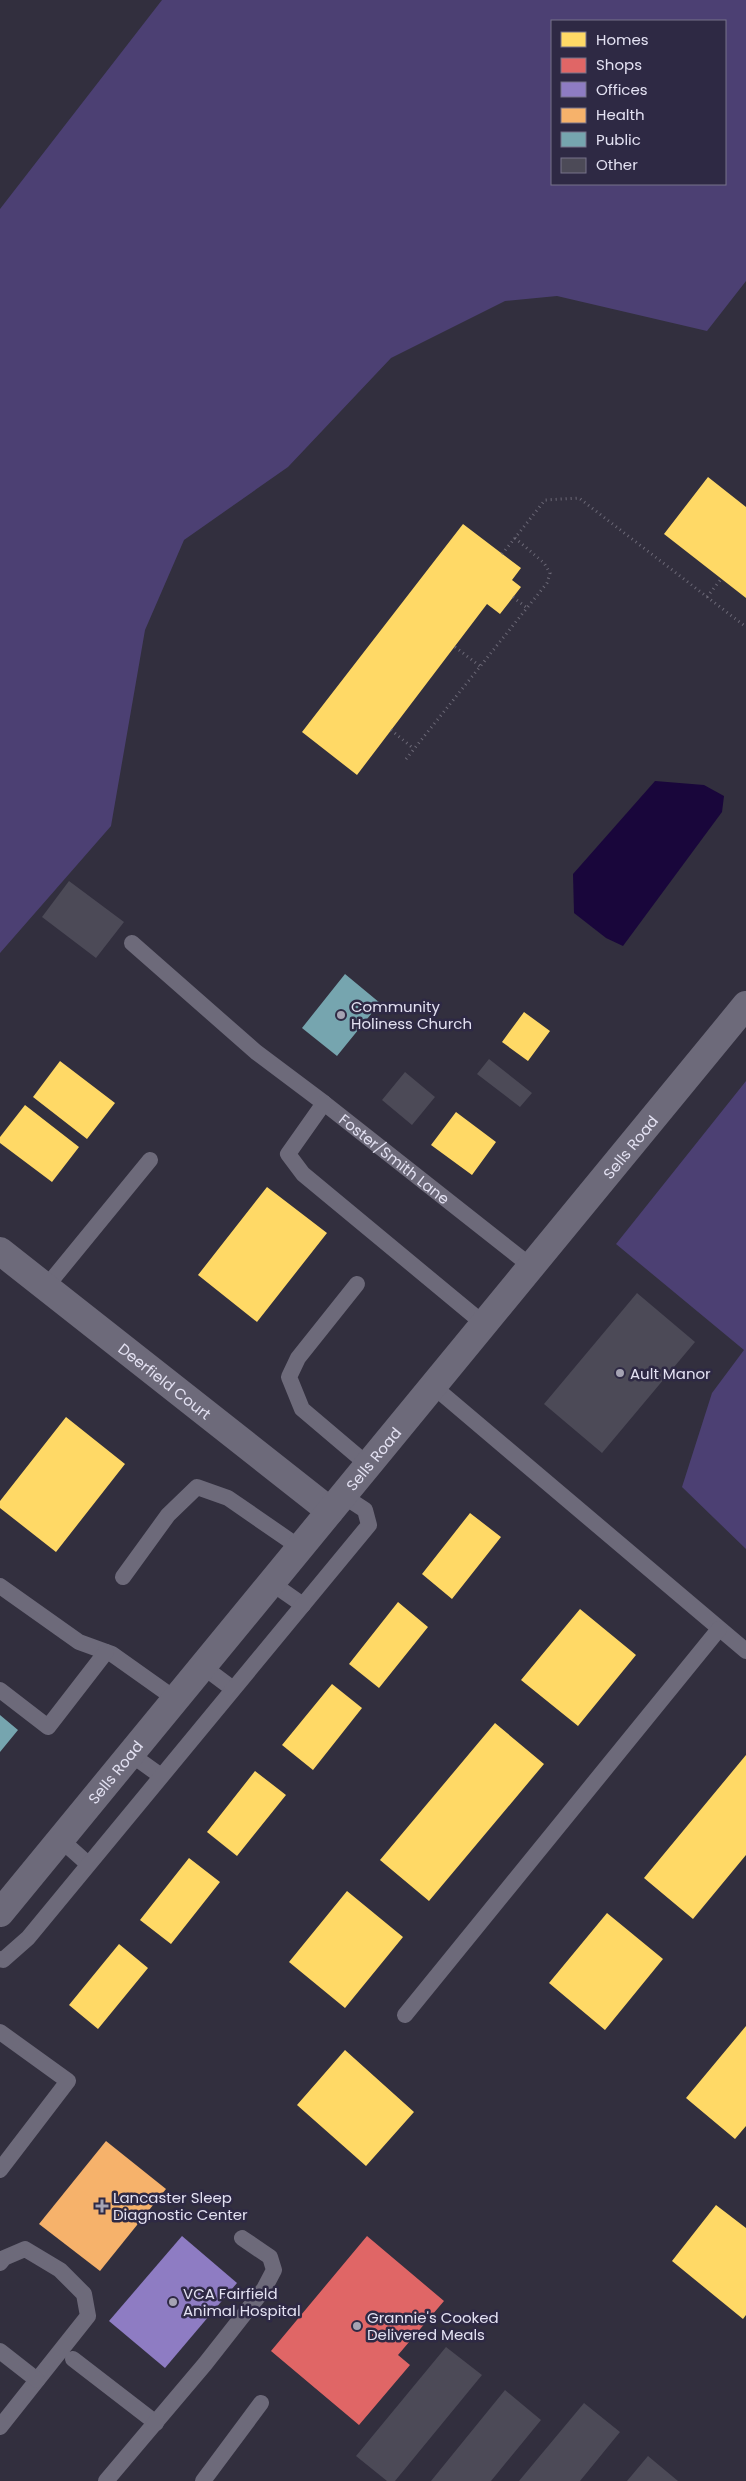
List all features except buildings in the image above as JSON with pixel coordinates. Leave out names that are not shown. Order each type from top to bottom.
[{"type":"street","name":"Sells Road","points":[[0,1913],[174,1698],[532,1267],[746,1005]]},
{"type":"street","name":"Deerfield Court","points":[[0,1251],[336,1503]]},
{"type":"lane","name":"Foster/Smith Lane","points":[[132,943],[256,1052],[324,1103],[532,1267]]},
{"type":"lane","points":[[324,1103],[288,1154],[304,1174],[484,1324]]},
{"type":"lane","points":[[46,1287],[150,1160]]},
{"type":"lane","points":[[357,1284],[298,1358],[289,1378],[302,1409],[368,1465]]},
{"type":"lane","points":[[433,1386],[746,1651]]},
{"type":"lane","points":[[123,1577],[168,1515],[197,1487],[228,1498],[299,1547]]},
{"type":"lane","points":[[0,1959],[3,1960],[28,1938],[369,1525],[364,1510],[336,1503]]},
{"type":"lane","points":[[270,1582],[302,1605]]},
{"type":"lane","points":[[0,1586],[79,1642],[106,1652],[174,1698]]},
{"type":"lane","points":[[405,2014],[719,1629]]},
{"type":"lane","points":[[0,1690],[48,1727],[106,1652]]},
{"type":"lane","points":[[201,1666],[233,1689]]},
{"type":"lane","points":[[129,1753],[161,1776]]},
{"type":"lane","points":[[60,1839],[88,1864]]},
{"type":"lane","points":[[0,2032],[68,2081],[0,2170]]},
{"type":"lane","points":[[106,2481],[211,2357],[264,2288],[274,2270],[270,2257],[242,2238]]},
{"type":"lane","points":[[0,2263],[4,2258],[25,2249],[60,2270],[84,2294],[88,2316],[0,2427]]},
{"type":"lane","points":[[0,2351],[37,2380]]},
{"type":"lane","points":[[72,2359],[156,2423]]},
{"type":"lane","points":[[203,2481],[262,2403]]},
{"type":"path","points":[[502,554],[546,500],[579,498],[745,625]]},
{"type":"path","points":[[406,759],[547,583],[550,573],[544,563],[515,538]]},
{"type":"path","points":[[707,597],[721,579]]},
{"type":"path","points":[[513,597],[527,608]]},
{"type":"path","points":[[455,647],[480,666]]},
{"type":"path","points":[[391,730],[414,749]]},
{"type":"shaded area","points":[[162,0],[746,0],[746,281],[707,331],[557,296],[505,301],[391,358],[288,467],[184,540],[145,630],[111,826],[0,953],[0,209]]},
{"type":"shaded area","points":[[655,781],[704,785],[724,796],[722,812],[623,946],[606,938],[574,913],[573,874]]},
{"type":"shaded area","points":[[746,1081],[746,1549],[682,1487],[712,1393],[744,1350],[616,1244]]},
{"type":"place","name":"Community Holiness Church","points":[[341,1015]]},
{"type":"place","name":"Ault Manor","points":[[620,1373]]},
{"type":"place","name":"Lancaster Sleep Diagnostic Center","points":[[102,2206]]},
{"type":"place","name":"VCA Fairfield Animal Hospital","points":[[173,2302]]},
{"type":"place","name":"Grannie's Cooked Delivered Meals","points":[[357,2326]]}]
